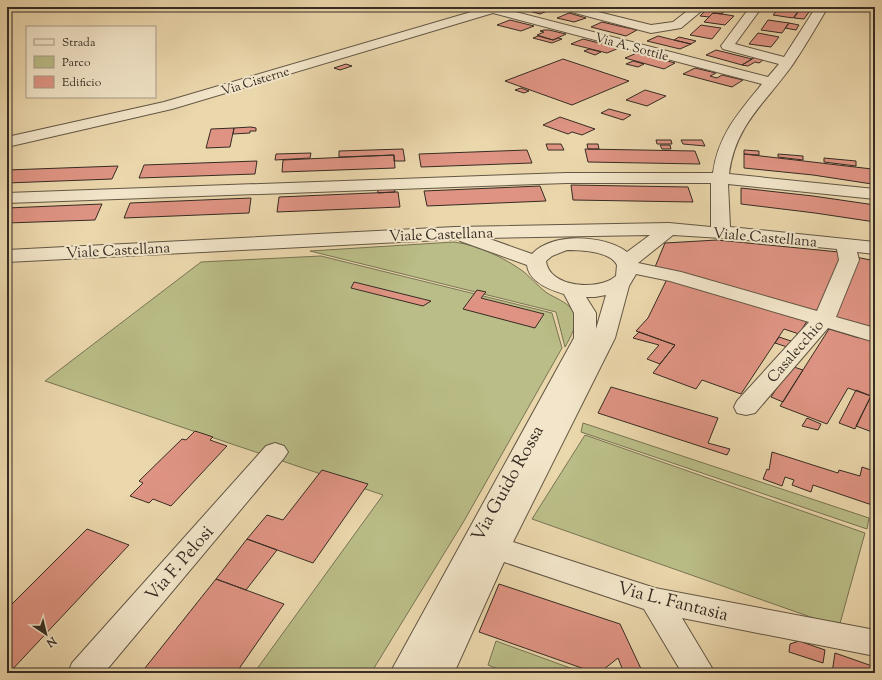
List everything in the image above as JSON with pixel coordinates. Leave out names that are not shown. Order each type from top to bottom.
[{"type":"street","points":[[564,7],[651,29],[677,25],[699,8],[696,7]]},
{"type":"street","points":[[756,7],[727,46],[787,62]]},
{"type":"street","points":[[721,228],[720,178],[726,151],[735,130],[787,62],[822,7]]},
{"type":"street","name":"Via A. Sottile","points":[[496,8],[772,82]]},
{"type":"street","name":"Via Cisterne","points":[[7,142],[167,106],[496,8]]},
{"type":"street","points":[[7,198],[559,178],[720,178],[875,194]]},
{"type":"street","points":[[7,242],[580,231],[667,217],[721,228],[837,232],[875,238]]},
{"type":"street","name":"Viale Castellana","points":[[7,256],[455,233],[721,228],[738,233],[875,248]]},
{"type":"street","points":[[580,231],[560,246],[545,251],[536,262],[537,269],[540,276],[548,282],[572,290],[598,291],[624,271],[669,229]]},
{"type":"street","points":[[438,673],[486,543],[604,338],[624,271],[620,257],[607,250],[590,245],[580,231]]},
{"type":"street","points":[[455,233],[536,262]]},
{"type":"street","name":"Casalecchio","points":[[746,407],[824,319],[849,260],[845,244]]},
{"type":"street","points":[[624,271],[674,276],[875,335]]},
{"type":"street","name":"Via Guido Rossa","points":[[406,673],[486,543],[585,338],[585,313],[572,290]]},
{"type":"street","name":"Via F. Pelosi","points":[[84,673],[275,452]]},
{"type":"street","name":"Via L. Fantasia","points":[[486,543],[655,600],[875,643]]},
{"type":"street","points":[[655,600],[699,673]]},
{"type":"green space","points":[[454,242],[482,249],[508,262],[524,272],[547,293],[569,306],[574,313],[575,322],[570,339],[565,347],[556,312],[310,251]]},
{"type":"green space","points":[[321,256],[552,313],[562,348],[464,521],[371,673],[254,673],[383,495],[45,381],[201,262]]},
{"type":"green space","points":[[583,423],[869,518],[867,529],[581,432]]},
{"type":"green space","points":[[585,435],[865,533],[839,627],[532,519]]},
{"type":"green space","points":[[496,641],[584,673],[508,673],[488,665]]},
{"type":"building","points":[[528,7],[543,7],[552,9],[540,14],[522,9]]},
{"type":"building","points":[[651,7],[679,7],[670,11]]},
{"type":"building","points":[[780,7],[800,9],[793,18],[773,15]]},
{"type":"building","points":[[794,7],[812,8],[804,19],[794,18],[800,9]]},
{"type":"building","points":[[707,9],[724,11],[722,14],[713,13],[709,17],[700,16]]},
{"type":"building","points":[[569,13],[586,18],[574,22],[557,18]]},
{"type":"building","points":[[713,13],[734,16],[725,25],[704,22]]},
{"type":"building","points":[[510,20],[534,26],[521,31],[497,25]]},
{"type":"building","points":[[768,20],[789,23],[782,33],[761,30]]},
{"type":"building","points":[[602,22],[637,30],[626,36],[591,27]]},
{"type":"building","points":[[789,23],[799,25],[796,30],[785,28]]},
{"type":"building","points":[[701,25],[721,28],[712,39],[690,35]]},
{"type":"building","points":[[544,30],[566,34],[553,40],[537,35],[544,32],[540,31]]},
{"type":"building","points":[[758,33],[779,37],[771,47],[749,44]]},
{"type":"building","points":[[538,36],[553,40],[558,38],[562,39],[552,43],[533,38]]},
{"type":"building","points":[[658,36],[691,44],[680,49],[647,41]]},
{"type":"building","points":[[679,37],[696,41],[691,44],[674,40]]},
{"type":"building","points":[[583,39],[619,48],[607,53],[571,44]]},
{"type":"building","points":[[589,49],[601,52],[595,55],[584,51]]},
{"type":"building","points":[[716,50],[752,59],[742,65],[706,55]]},
{"type":"building","points":[[637,53],[675,63],[664,69],[625,58]]},
{"type":"building","points":[[757,56],[766,58],[759,63],[755,62],[748,66],[742,65]]},
{"type":"building","points":[[563,59],[629,81],[572,105],[505,81]]},
{"type":"building","points":[[633,61],[644,64],[638,67],[626,64]]},
{"type":"building","points":[[346,64],[352,66],[340,70],[334,68]]},
{"type":"building","points":[[695,68],[716,73],[710,76],[717,78],[722,75],[743,80],[732,87],[683,74]]},
{"type":"building","points":[[521,88],[529,91],[524,93],[515,90]]},
{"type":"building","points":[[645,90],[666,96],[647,106],[626,100]]},
{"type":"building","points":[[609,109],[631,115],[623,120],[601,113]]},
{"type":"building","points":[[560,117],[595,129],[582,135],[572,132],[568,134],[543,125]]},
{"type":"building","points":[[234,128],[256,128],[256,131],[250,131],[250,133],[233,134]]},
{"type":"building","points":[[234,128],[230,147],[206,148],[211,129]]},
{"type":"building","points":[[656,140],[671,140],[672,144],[657,144]]},
{"type":"building","points":[[681,140],[702,140],[705,146],[683,144]]},
{"type":"building","points":[[546,144],[561,144],[564,150],[548,150]]},
{"type":"building","points":[[587,144],[598,144],[599,149],[588,149]]},
{"type":"building","points":[[660,145],[670,145],[671,149],[662,149]]},
{"type":"building","points":[[403,149],[405,161],[394,161],[394,155],[339,157],[339,151]]},
{"type":"building","points":[[585,149],[695,151],[700,164],[588,162]]},
{"type":"building","points":[[527,150],[532,163],[421,167],[419,154]]},
{"type":"building","points":[[744,150],[759,151],[759,155],[744,154]]},
{"type":"building","points":[[311,153],[310,158],[275,160],[276,154]]},
{"type":"building","points":[[744,154],[872,169],[872,184],[813,175],[744,168]]},
{"type":"building","points":[[778,154],[803,156],[803,160],[778,157]]},
{"type":"building","points":[[394,155],[395,168],[282,172],[283,160]]},
{"type":"building","points":[[824,158],[856,161],[856,166],[824,162]]},
{"type":"building","points":[[257,161],[255,174],[139,178],[144,165]]},
{"type":"building","points":[[118,166],[112,179],[7,183],[7,170]]},
{"type":"building","points":[[571,185],[688,187],[693,202],[573,200]]},
{"type":"building","points":[[377,186],[394,186],[395,192],[378,193]]},
{"type":"building","points":[[540,186],[546,201],[427,206],[424,191]]},
{"type":"building","points":[[741,188],[875,205],[875,222],[741,204]]},
{"type":"building","points":[[398,192],[400,207],[277,212],[279,197]]},
{"type":"building","points":[[251,198],[249,213],[124,218],[130,203]]},
{"type":"building","points":[[102,204],[95,220],[7,223],[7,208]]},
{"type":"building","points":[[717,240],[839,252],[840,258],[818,312],[655,267],[665,243]]},
{"type":"building","points":[[856,257],[875,261],[875,330],[834,317]]},
{"type":"building","points":[[668,277],[807,321],[799,334],[784,329],[741,394],[702,380],[696,389],[653,373],[675,345],[636,331],[648,318]]},
{"type":"building","points":[[354,282],[431,301],[423,306],[351,288]]},
{"type":"building","points":[[477,290],[486,292],[481,298],[544,314],[535,328],[463,309]]},
{"type":"building","points":[[829,329],[875,341],[875,433],[856,426],[871,396],[848,388],[827,424],[780,406]]},
{"type":"building","points":[[639,332],[675,345],[660,364],[647,359],[659,345],[633,338]]},
{"type":"building","points":[[779,337],[794,342],[790,348],[775,343]]},
{"type":"building","points":[[791,366],[803,370],[783,402],[771,397]]},
{"type":"building","points":[[611,387],[718,418],[708,443],[730,449],[727,455],[598,413]]},
{"type":"building","points":[[856,390],[871,396],[855,429],[839,423]]},
{"type":"building","points":[[807,418],[821,424],[818,430],[802,426]]},
{"type":"building","points":[[195,431],[213,437],[210,440],[227,446],[171,506],[153,499],[149,503],[130,496],[143,483],[139,481],[182,439],[186,440]]},
{"type":"building","points":[[772,452],[838,473],[839,470],[860,476],[862,467],[874,471],[875,468],[875,506],[813,485],[811,492],[792,485],[794,480],[785,477],[782,486],[763,479],[767,469],[769,470]]},
{"type":"building","points":[[322,470],[368,484],[313,563],[247,539],[267,515],[283,520]]},
{"type":"building","points":[[87,529],[129,545],[9,673],[7,673],[7,609]]},
{"type":"building","points":[[247,539],[277,550],[246,590],[216,579]]},
{"type":"building","points":[[216,579],[284,604],[236,673],[141,673]]},
{"type":"building","points":[[499,584],[620,624],[643,673],[624,673],[618,658],[599,673],[596,673],[479,632]]},
{"type":"building","points":[[799,641],[825,650],[823,663],[789,652],[790,644]]},
{"type":"building","points":[[835,653],[875,667],[875,673],[832,673]]}]
